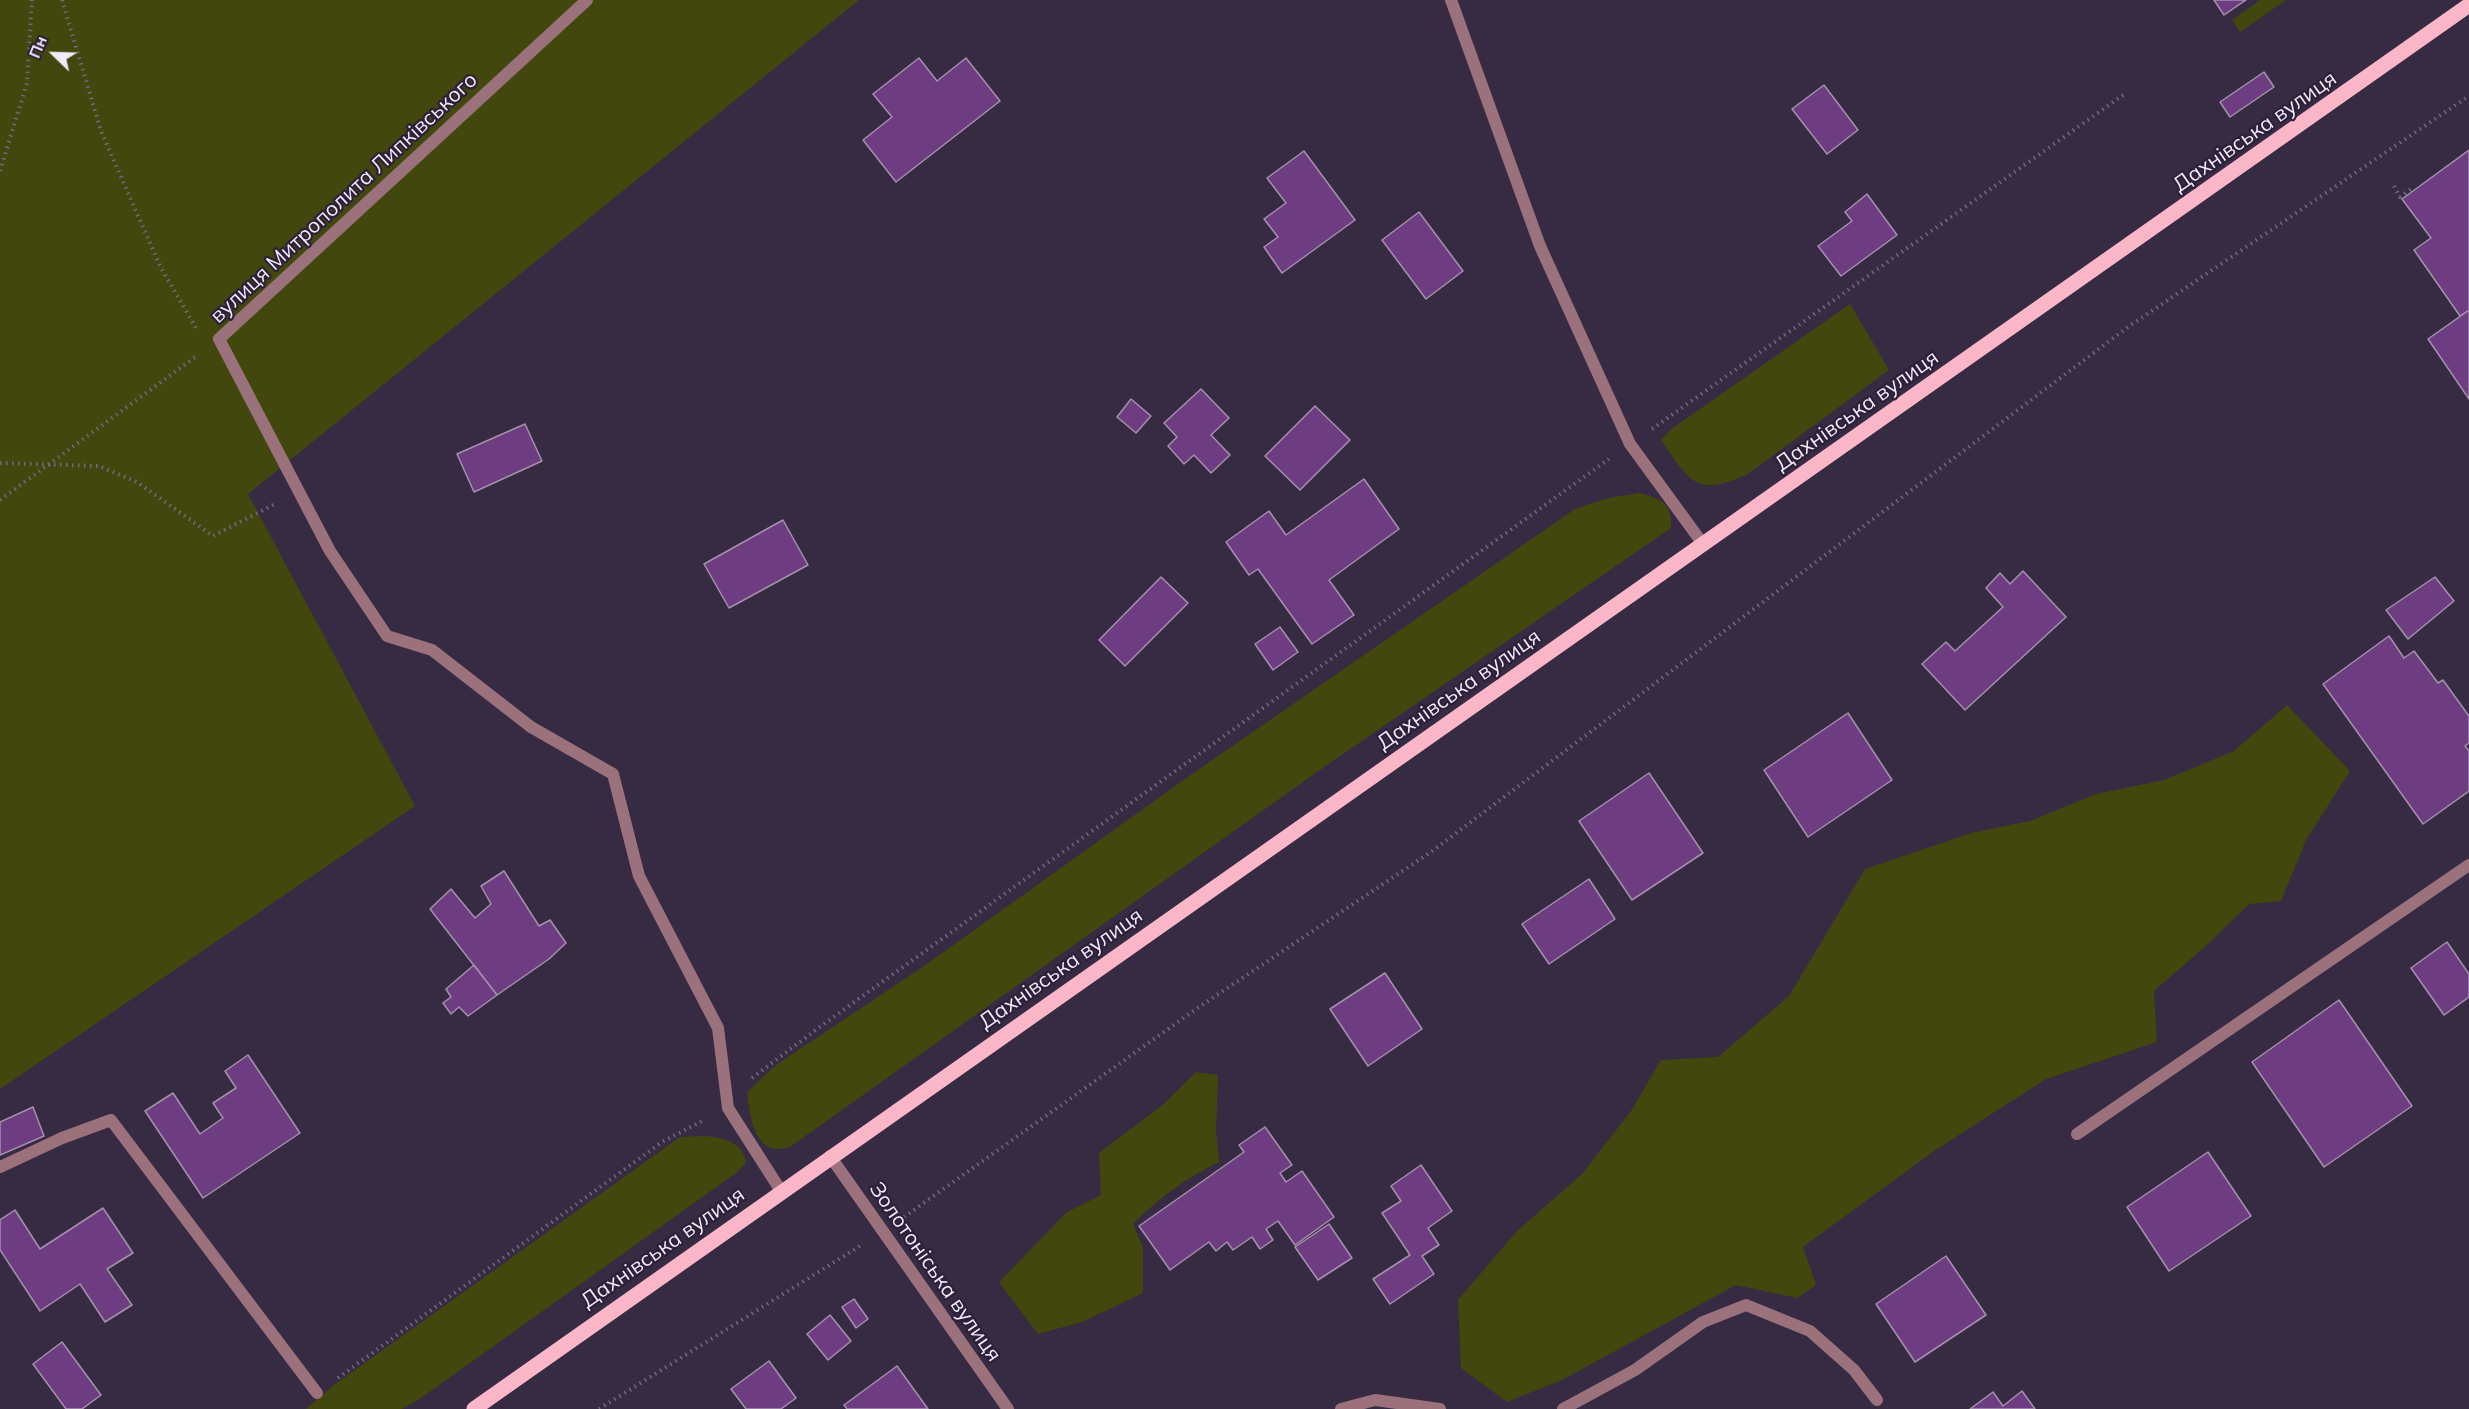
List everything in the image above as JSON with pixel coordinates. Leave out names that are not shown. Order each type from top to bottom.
[{"type":"main road","name":"Дахнівська вулиця","points":[[474,1409],[830,1156],[2469,5]]},
{"type":"street","name":"вулиця Митрополита Липківського","points":[[587,0],[219,339],[330,551],[387,636],[432,650],[531,727],[613,774],[639,876],[718,1028],[728,1108]]},
{"type":"street","points":[[1451,0],[1540,246],[1630,444],[1703,544]]},
{"type":"street","points":[[2077,1134],[2469,864]]},
{"type":"street","points":[[728,1108],[781,1191]]},
{"type":"street","points":[[0,1167],[62,1138],[111,1120],[317,1393]]},
{"type":"street","name":"Золотоніська вулиця","points":[[830,1156],[1008,1409]]},
{"type":"street","points":[[1563,1409],[1635,1370],[1703,1322],[1746,1305],[1810,1331],[1854,1370],[1877,1400]]},
{"type":"street","points":[[1341,1409],[1375,1400],[1440,1409]]},
{"type":"path","points":[[0,171],[27,83],[32,0]]},
{"type":"path","points":[[0,500],[219,339],[195,327],[160,266],[101,131],[62,0]]},
{"type":"path","points":[[317,1393],[662,1142],[728,1108],[752,1078],[821,1026],[1630,444],[2126,93]]},
{"type":"path","points":[[599,1409],[882,1233],[1199,1007],[1431,852],[2128,327],[2469,96]]},
{"type":"path","points":[[2394,186],[2400,197],[2411,189],[2413,192]]},
{"type":"path","points":[[0,463],[99,466],[137,482],[213,536],[268,506],[301,495]]},
{"type":"green space","points":[[0,0],[859,0],[248,494],[415,806],[0,1089]]},
{"type":"green space","points":[[2260,0],[2286,0],[2240,32],[2232,20]]},
{"type":"green space","points":[[1850,304],[1889,370],[1748,474],[1716,485],[1705,485],[1687,475],[1661,440],[1670,430]]},
{"type":"green space","points":[[1640,493],[1655,498],[1668,508],[1671,528],[1317,772],[790,1147],[778,1149],[769,1147],[761,1141],[752,1123],[747,1092],[776,1065],[924,966],[1192,774],[1575,509],[1608,498]]},
{"type":"green space","points":[[2287,705],[2350,771],[2306,840],[2281,901],[2249,904],[2208,944],[2154,991],[2157,1042],[2046,1079],[1934,1151],[1803,1247],[1816,1285],[1797,1298],[1736,1285],[1562,1380],[1507,1402],[1461,1368],[1458,1300],[1517,1231],[1582,1174],[1631,1111],[1661,1060],[1718,1057],[1789,996],[1865,869],[1971,833],[2030,821],[2096,794],[2164,780],[2234,751]]},
{"type":"green space","points":[[1196,1072],[1218,1075],[1216,1131],[1219,1162],[1173,1189],[1133,1224],[1143,1248],[1143,1293],[1082,1322],[1038,1334],[999,1282],[1067,1212],[1101,1195],[1099,1153],[1164,1104]]},
{"type":"green space","points":[[706,1136],[732,1142],[741,1150],[746,1163],[736,1173],[421,1398],[402,1409],[306,1409],[334,1385],[680,1137]]},
{"type":"building","points":[[2214,0],[2246,0],[2224,15]]},
{"type":"building","points":[[919,58],[937,81],[966,58],[1000,101],[896,182],[863,140],[892,117],[873,94]]},
{"type":"building","points":[[2264,72],[2274,87],[2230,117],[2220,102]]},
{"type":"building","points":[[1824,85],[1858,130],[1827,154],[1792,109]]},
{"type":"building","points":[[2469,150],[2469,310],[2460,316],[2414,250],[2431,238],[2402,199]]},
{"type":"building","points":[[1304,151],[1355,220],[1282,273],[1264,247],[1278,237],[1264,219],[1286,203],[1267,178]]},
{"type":"building","points":[[1867,194],[1897,235],[1841,276],[1818,246],[1852,221],[1845,212]]},
{"type":"building","points":[[1419,212],[1463,271],[1426,299],[1382,240]]},
{"type":"building","points":[[2469,310],[2469,399],[2428,339]]},
{"type":"building","points":[[1201,389],[1229,418],[1211,435],[1230,455],[1211,473],[1194,455],[1184,464],[1168,446],[1177,437],[1164,423]]},
{"type":"building","points":[[1131,399],[1151,416],[1136,433],[1117,417]]},
{"type":"building","points":[[1315,406],[1350,440],[1300,490],[1265,456]]},
{"type":"building","points":[[525,424],[542,461],[474,492],[457,454]]},
{"type":"building","points":[[1364,479],[1399,529],[1329,580],[1354,615],[1312,644],[1258,569],[1249,575],[1226,542],[1269,511],[1286,535]]},
{"type":"building","points":[[783,520],[808,565],[729,608],[704,564]]},
{"type":"building","points":[[2023,571],[2066,617],[1965,710],[1922,664],[1946,642],[1955,651],[2003,607],[1986,588],[2000,573],[2010,584]]},
{"type":"building","points":[[1161,577],[1188,603],[1125,666],[1099,640]]},
{"type":"building","points":[[2435,577],[2454,601],[2408,639],[2386,610]]},
{"type":"building","points":[[1280,627],[1298,652],[1273,670],[1255,644]]},
{"type":"building","points":[[2389,636],[2404,658],[2414,651],[2438,683],[2443,680],[2469,716],[2469,743],[2465,746],[2469,751],[2469,791],[2423,824],[2323,684]]},
{"type":"building","points":[[1848,713],[1892,780],[1808,837],[1764,770]]},
{"type":"building","points":[[1649,773],[1703,853],[1632,900],[1579,821]]},
{"type":"building","points":[[504,871],[539,926],[550,920],[566,943],[549,959],[497,995],[430,909],[451,889],[475,918],[491,904],[481,886]]},
{"type":"building","points":[[1589,879],[1615,919],[1549,964],[1522,924]]},
{"type":"building","points":[[2447,942],[2469,974],[2469,997],[2444,1015],[2411,968]]},
{"type":"building","points":[[474,965],[497,995],[468,1016],[459,1007],[451,1014],[443,1003],[451,997],[446,989]]},
{"type":"building","points":[[1385,973],[1422,1029],[1368,1066],[1330,1009]]},
{"type":"building","points":[[2339,1000],[2412,1106],[2324,1167],[2252,1062]]},
{"type":"building","points":[[248,1055],[300,1133],[203,1198],[145,1111],[173,1093],[200,1134],[223,1118],[213,1103],[236,1088],[225,1071]]},
{"type":"building","points":[[33,1107],[44,1136],[0,1155],[0,1122]]},
{"type":"building","points":[[1265,1127],[1292,1165],[1280,1173],[1286,1182],[1302,1171],[1334,1217],[1295,1245],[1278,1221],[1266,1229],[1273,1240],[1260,1249],[1252,1237],[1233,1250],[1227,1242],[1216,1251],[1209,1242],[1170,1270],[1139,1226],[1244,1152],[1239,1145]]},
{"type":"building","points":[[2208,1152],[2251,1216],[2169,1271],[2127,1207]]},
{"type":"building","points":[[1421,1165],[1452,1211],[1428,1228],[1439,1245],[1422,1256],[1434,1274],[1390,1304],[1373,1279],[1410,1255],[1382,1213],[1401,1201],[1391,1186]]},
{"type":"building","points":[[103,1208],[133,1253],[107,1269],[132,1305],[105,1322],[80,1284],[40,1311],[0,1250],[0,1220],[15,1210],[40,1249]]},
{"type":"building","points":[[1329,1224],[1352,1258],[1318,1280],[1295,1247]]},
{"type":"building","points":[[1946,1256],[1986,1315],[1915,1362],[1876,1304]]},
{"type":"building","points":[[854,1299],[868,1319],[856,1328],[842,1307]]},
{"type":"building","points":[[830,1315],[851,1341],[828,1360],[807,1334]]},
{"type":"building","points":[[62,1342],[101,1395],[82,1409],[66,1409],[33,1364]]},
{"type":"building","points":[[769,1361],[796,1398],[781,1409],[746,1409],[731,1389]]},
{"type":"building","points":[[897,1366],[928,1409],[847,1409],[844,1405]]},
{"type":"building","points":[[2022,1391],[2035,1409],[1970,1409],[1993,1392],[2003,1406]]}]
